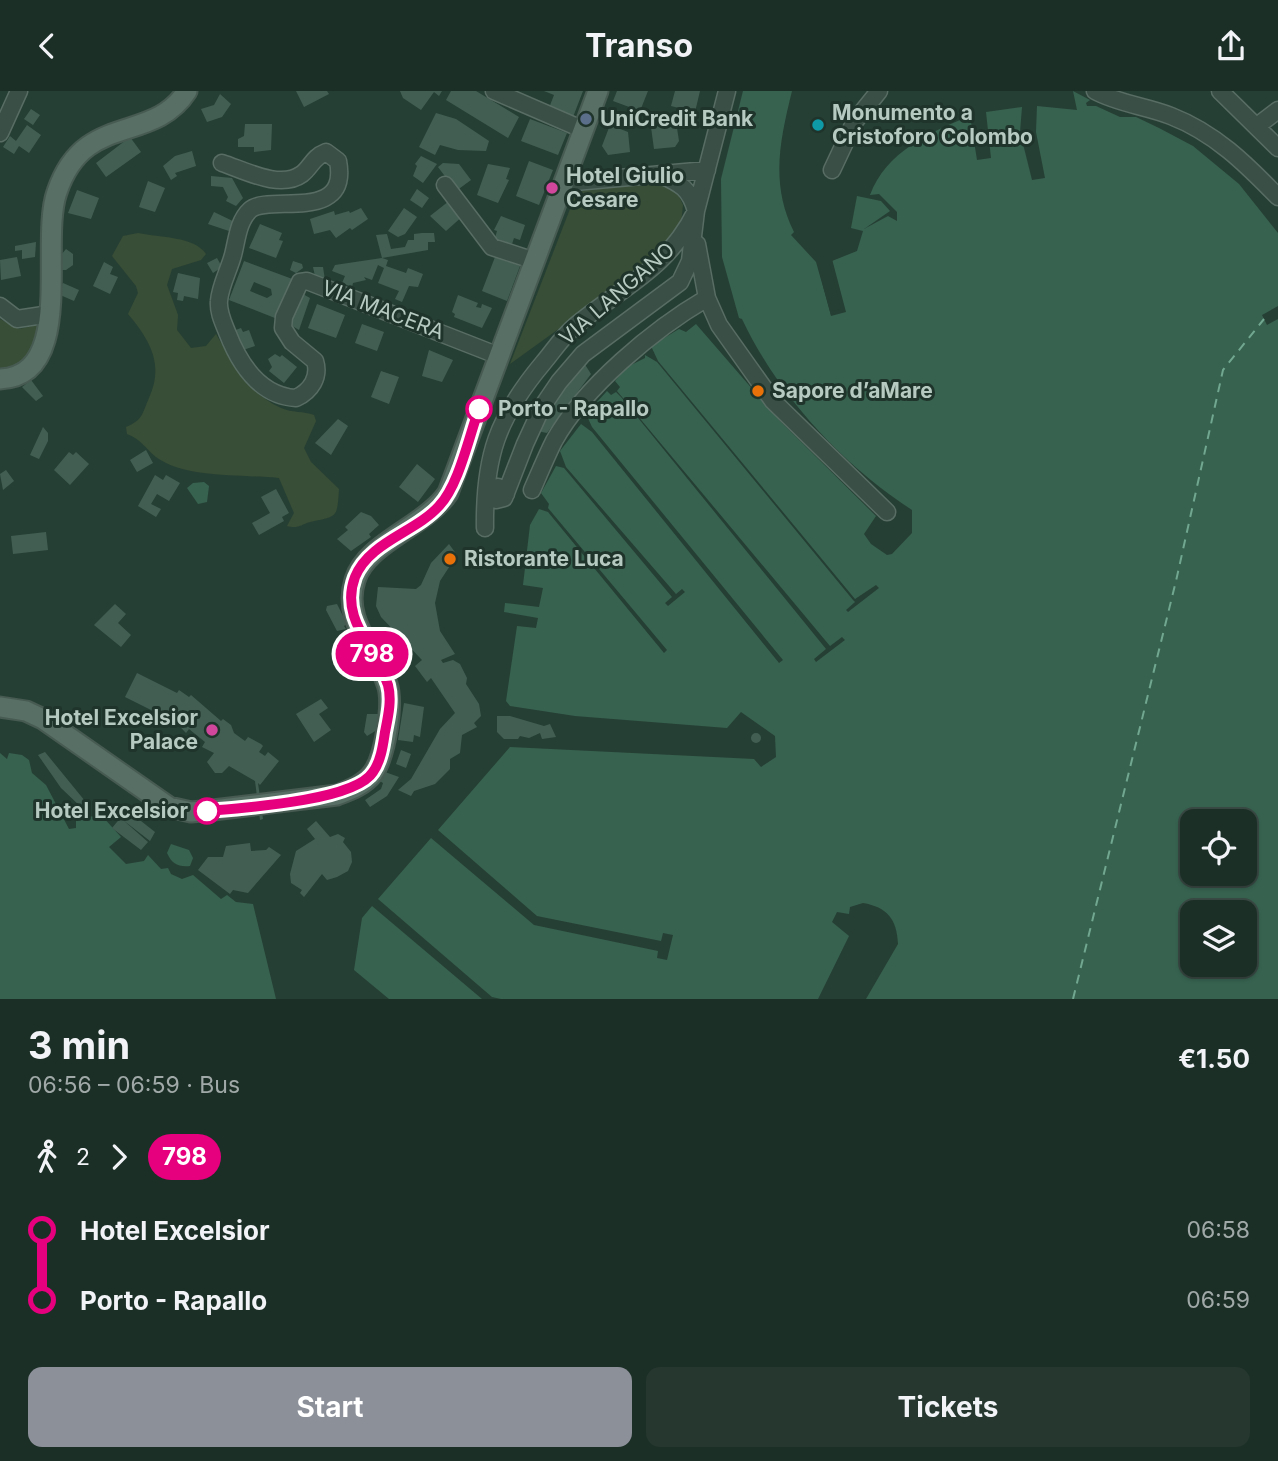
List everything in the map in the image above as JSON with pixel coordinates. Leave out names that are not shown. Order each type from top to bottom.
[{"type":"main road","points":[[0,379],[25,373],[35,365],[46,341],[50,314],[50,225],[55,195],[67,169],[97,140],[152,121],[170,110],[187,91]]},
{"type":"main road","points":[[0,708],[35,715],[153,799],[183,811],[324,796],[359,786],[373,774],[390,708],[388,686],[361,636],[352,610],[351,595],[355,576],[392,539],[439,506],[448,493],[598,91]]},
{"type":"street","points":[[0,133],[19,91]]},
{"type":"street","points":[[494,91],[584,129]]},
{"type":"street","name":"VIA LANGANO","points":[[696,211],[690,261],[680,282],[583,354],[542,407],[495,492],[488,463],[503,421],[524,386],[574,327],[662,262],[684,236],[696,211],[727,91]]},
{"type":"street","points":[[832,170],[855,121],[879,91]]},
{"type":"street","points":[[1095,91],[1114,101],[1171,116],[1202,131],[1228,148],[1278,197]]},
{"type":"street","points":[[1223,92],[1278,148]]},
{"type":"street","points":[[1257,126],[1278,110]]},
{"type":"street","name":"VIA MACERA","points":[[222,163],[266,179],[288,179],[304,173],[318,155],[326,152],[338,161],[339,170],[334,187],[317,201],[301,206],[257,206],[250,210],[240,227],[220,294],[220,313],[240,362],[265,387],[296,398],[307,393],[317,376],[315,361],[292,342],[283,328],[295,288],[300,282],[307,281],[499,356]]},
{"type":"street","points":[[564,183],[707,170]]},
{"type":"street","points":[[661,175],[683,185],[696,211]]},
{"type":"street","points":[[445,185],[492,247],[535,261]]},
{"type":"street","points":[[695,233],[707,298],[719,325],[773,401],[887,512]]},
{"type":"street","points":[[532,490],[555,440],[609,370],[685,311],[707,298]]},
{"type":"street","points":[[0,306],[17,319],[50,314]]},
{"type":"shaded area","points":[[743,91],[792,91],[781,144],[782,197],[794,232],[791,235],[816,262],[831,315],[845,311],[832,261],[857,251],[863,231],[851,228],[857,196],[881,201],[890,211],[864,229],[888,216],[897,221],[897,212],[879,194],[870,195],[877,180],[898,155],[925,137],[970,116],[977,160],[991,158],[986,112],[1022,107],[1020,132],[1032,180],[1045,178],[1036,132],[1037,106],[1077,110],[1073,91],[1090,100],[1086,103],[1087,106],[1096,106],[1120,117],[1136,117],[1193,146],[1239,184],[1278,233],[1278,306],[1262,315],[1267,325],[1278,319],[1278,999],[866,999],[898,944],[893,921],[889,916],[878,908],[863,903],[850,907],[849,914],[837,912],[832,922],[849,936],[818,999],[501,999],[492,997],[378,899],[431,838],[534,925],[658,951],[657,958],[667,960],[673,935],[663,933],[661,941],[537,916],[438,830],[510,747],[754,759],[761,767],[776,757],[775,736],[741,712],[727,728],[575,716],[510,706],[506,701],[517,626],[536,628],[538,618],[504,612],[505,603],[539,607],[543,588],[523,585],[530,525],[539,509],[548,512],[664,653],[667,650],[548,508],[549,504],[541,493],[556,466],[564,468],[672,597],[665,603],[668,606],[685,592],[682,589],[676,594],[566,467],[560,451],[581,424],[592,432],[779,663],[783,660],[592,427],[586,414],[607,391],[611,395],[616,392],[621,397],[826,649],[814,659],[816,662],[845,640],[842,637],[830,646],[617,391],[620,387],[615,381],[627,367],[645,358],[645,355],[657,362],[855,602],[846,610],[848,612],[879,588],[876,585],[855,599],[658,361],[651,346],[679,329],[686,332],[696,324],[780,421],[876,516],[864,534],[871,544],[887,555],[892,554],[912,533],[912,510],[886,492],[837,449],[793,401],[774,374],[739,318],[722,257],[721,179]]},
{"type":"shaded area","points":[[655,183],[675,188],[683,205],[679,242],[510,364],[577,191]]},
{"type":"shaded area","points":[[138,233],[185,241],[201,248],[206,254],[201,260],[172,269],[167,285],[178,315],[177,330],[191,348],[206,346],[216,334],[236,367],[260,395],[285,410],[314,415],[316,421],[304,448],[311,462],[339,489],[338,506],[331,517],[296,527],[287,526],[294,513],[279,478],[183,469],[156,457],[127,434],[126,427],[136,422],[143,412],[155,375],[149,344],[128,314],[138,293],[136,286],[112,256],[123,236]]},
{"type":"shaded area","points":[[0,319],[19,329],[42,324],[38,343],[18,366],[0,368]]},
{"type":"shaded area","points":[[204,482],[209,486],[207,502],[198,504],[187,488],[193,483]]},
{"type":"shaded area","points":[[0,753],[7,759],[9,753],[22,755],[29,760],[32,773],[46,785],[69,829],[76,828],[76,821],[82,817],[102,816],[121,837],[109,847],[126,864],[144,861],[148,855],[161,869],[168,868],[171,874],[182,879],[193,875],[221,899],[227,895],[236,902],[253,904],[276,999],[0,999]]},
{"type":"shaded area","points":[[171,844],[189,850],[193,858],[190,866],[179,865],[171,860],[167,853]]},
{"type":"shaded area","points":[[372,906],[482,999],[389,999],[354,970],[362,918]]},
{"type":"pier","points":[[832,259],[846,312],[831,316],[817,263],[819,262],[833,311],[841,309],[829,262]]},
{"type":"building","points":[[296,91],[327,91],[329,94],[304,107]]},
{"type":"building","points":[[400,91],[442,91],[439,96],[434,92],[421,110],[403,98]]},
{"type":"building","points":[[451,91],[476,91],[519,117],[508,138],[446,100]]},
{"type":"building","points":[[544,91],[583,91],[573,117],[549,108],[554,95]]},
{"type":"building","points":[[617,91],[648,91],[640,111],[613,101]]},
{"type":"building","points":[[675,91],[700,91],[695,112],[671,106]]},
{"type":"building","points":[[220,94],[231,104],[222,117],[207,122],[201,109],[214,105]]},
{"type":"building","points":[[31,109],[40,115],[33,125],[24,119]]},
{"type":"building","points":[[436,113],[456,119],[489,141],[486,151],[458,150],[440,145],[435,155],[419,147]]},
{"type":"building","points":[[530,119],[567,133],[558,155],[521,141]]},
{"type":"building","points":[[245,124],[272,124],[271,150],[254,152],[254,147],[238,147],[238,139],[244,136]]},
{"type":"building","points":[[673,124],[677,128],[679,141],[675,147],[654,149],[651,127]]},
{"type":"building","points":[[27,125],[41,135],[29,153],[19,146],[14,154],[3,147],[10,136],[16,141]]},
{"type":"building","points":[[610,125],[628,132],[630,152],[608,155],[602,146]]},
{"type":"building","points":[[130,137],[141,152],[106,177],[96,163]]},
{"type":"building","points":[[192,151],[196,166],[175,173],[177,176],[171,180],[163,166],[175,156]]},
{"type":"building","points":[[421,156],[437,164],[423,183],[413,176],[417,166],[415,164]]},
{"type":"building","points":[[529,161],[553,170],[539,205],[516,196]]},
{"type":"building","points":[[443,163],[459,164],[471,180],[456,191],[438,167]]},
{"type":"building","points":[[488,164],[510,168],[506,179],[509,180],[498,203],[477,195]]},
{"type":"building","points":[[211,176],[232,178],[243,198],[236,206],[226,201],[228,197],[223,187],[211,186]]},
{"type":"building","points":[[148,181],[165,188],[155,212],[139,207]]},
{"type":"building","points":[[417,189],[429,198],[422,208],[410,200]]},
{"type":"building","points":[[77,190],[99,198],[91,219],[68,213]]},
{"type":"building","points":[[449,201],[464,215],[446,231],[430,216]]},
{"type":"building","points":[[361,208],[368,219],[352,230],[350,228],[336,238],[330,230],[314,234],[310,219],[334,211],[335,215]]},
{"type":"building","points":[[404,208],[417,217],[405,234],[398,237],[388,231]]},
{"type":"building","points":[[214,212],[239,224],[235,233],[208,224]]},
{"type":"building","points":[[501,216],[525,225],[520,240],[514,238],[512,244],[495,238],[497,231],[494,230]]},
{"type":"building","points":[[260,224],[282,233],[279,240],[283,241],[276,258],[249,248]]},
{"type":"building","points":[[434,233],[435,242],[428,242],[428,250],[382,258],[376,235],[387,234],[391,249],[405,247],[408,240],[414,240],[414,234]]},
{"type":"building","points":[[36,242],[35,257],[22,259],[22,250],[15,251],[15,246]]},
{"type":"building","points":[[66,249],[73,254],[73,265],[66,270],[58,270],[61,255]]},
{"type":"building","points":[[17,257],[21,276],[1,280],[0,260]]},
{"type":"building","points":[[495,257],[520,266],[507,301],[482,291]]},
{"type":"building","points":[[217,258],[222,267],[213,273],[207,263]]},
{"type":"building","points":[[382,258],[388,260],[386,266],[406,273],[408,268],[423,274],[418,287],[409,286],[402,302],[395,299],[399,291],[378,283],[384,268],[378,265],[372,280],[364,277],[366,280],[353,283],[352,287],[342,283],[345,276],[332,271],[335,265]]},
{"type":"building","points":[[244,261],[295,280],[280,320],[229,300]],"holes":[[[254,282],[271,289],[272,295],[267,298],[250,291]]]},
{"type":"building","points":[[293,261],[302,264],[303,268],[296,273],[290,270]]},
{"type":"building","points":[[104,262],[113,267],[110,274],[118,277],[110,294],[93,286]]},
{"type":"building","points":[[313,267],[323,267],[325,280],[315,276]]},
{"type":"building","points":[[178,273],[200,278],[198,299],[184,296],[183,301],[177,300],[178,293],[173,292]]},
{"type":"building","points":[[63,283],[79,290],[74,301],[58,294]]},
{"type":"building","points":[[301,293],[310,298],[299,330],[289,324]]},
{"type":"building","points":[[458,295],[478,303],[476,307],[481,308],[482,304],[492,308],[482,328],[454,317],[452,312]]},
{"type":"building","points":[[317,304],[345,315],[336,338],[308,328]]},
{"type":"building","points":[[362,324],[384,332],[377,351],[355,343]]},
{"type":"building","points":[[241,328],[243,332],[249,330],[255,346],[240,351],[233,331]]},
{"type":"building","points":[[429,350],[453,360],[442,382],[422,376]]},
{"type":"building","points":[[275,354],[280,357],[282,355],[297,367],[284,383],[269,371],[272,367],[268,359]]},
{"type":"building","points":[[584,363],[591,374],[547,433],[537,431],[545,414]]},
{"type":"building","points":[[381,371],[399,377],[389,404],[371,397]]},
{"type":"building","points":[[31,380],[43,396],[36,401],[22,387]]},
{"type":"building","points":[[338,419],[348,426],[331,455],[315,443]]},
{"type":"building","points":[[43,427],[48,433],[48,441],[39,459],[30,455]]},
{"type":"building","points":[[146,450],[153,463],[137,472],[130,460]]},
{"type":"building","points":[[69,452],[73,455],[76,452],[89,464],[70,485],[54,470]]},
{"type":"building","points":[[417,464],[435,479],[418,502],[399,487]]},
{"type":"building","points":[[6,470],[14,481],[3,490],[0,474]]},
{"type":"building","points":[[155,475],[163,480],[166,475],[180,483],[169,501],[157,494],[151,504],[161,509],[156,517],[138,506]]},
{"type":"building","points":[[276,489],[289,513],[282,517],[284,521],[259,535],[252,523],[270,513],[261,497]]},
{"type":"building","points":[[361,512],[371,516],[379,525],[369,534],[371,537],[351,551],[337,539],[348,530],[345,527]]},
{"type":"building","points":[[46,532],[48,550],[13,554],[11,536]]},
{"type":"building","points":[[449,544],[457,555],[440,581],[435,603],[440,631],[455,654],[441,660],[443,663],[453,660],[460,664],[467,678],[466,684],[479,704],[481,716],[474,723],[477,727],[462,735],[460,753],[450,759],[450,769],[435,784],[414,791],[411,796],[398,790],[411,779],[440,729],[455,713],[431,678],[427,682],[415,666],[422,660],[381,617],[376,606],[378,587],[416,589],[421,585],[431,563]]},
{"type":"building","points":[[115,604],[126,614],[118,623],[131,635],[121,647],[94,625]]},
{"type":"building","points":[[337,604],[347,624],[344,626],[346,629],[337,631],[326,610],[327,606]]},
{"type":"building","points":[[381,637],[394,649],[390,653],[395,659],[389,665],[376,643]]},
{"type":"building","name":"Hotel Excelsior Palace","points":[[137,673],[177,693],[179,690],[189,697],[191,695],[221,721],[223,719],[231,725],[234,733],[245,741],[248,737],[261,744],[263,746],[259,752],[265,756],[268,752],[279,761],[260,785],[258,783],[263,819],[260,820],[255,781],[229,766],[222,773],[215,773],[207,762],[214,753],[202,747],[205,742],[189,729],[186,733],[166,712],[155,712],[125,697]]},
{"type":"building","points":[[321,699],[328,708],[319,714],[331,730],[314,742],[296,714]]},
{"type":"building","points":[[404,703],[424,707],[420,737],[414,735],[413,742],[398,740]]},
{"type":"building","points":[[367,714],[379,714],[377,730],[367,736],[364,732]]},
{"type":"building","points":[[497,716],[510,716],[544,726],[550,724],[556,737],[542,739],[540,733],[529,738],[520,736],[518,739],[504,739],[497,732]]},
{"type":"building","points":[[756,733],[760,734],[760,742],[756,743],[752,742],[751,738],[752,734]]},
{"type":"building","points":[[401,750],[411,754],[406,768],[396,764]]},
{"type":"building","points":[[45,752],[85,801],[81,807],[61,788],[38,755]]},
{"type":"building","points":[[385,772],[399,777],[387,796],[370,807],[365,800],[381,789],[383,783],[378,780]]},
{"type":"building","points":[[127,810],[155,832],[150,841],[123,820],[148,842],[141,850],[112,828]]},
{"type":"building","points":[[316,821],[330,837],[338,834],[345,838],[343,842],[351,852],[352,862],[348,871],[337,877],[327,880],[322,874],[304,897],[300,893],[302,890],[291,883],[290,874],[296,851],[315,839],[307,829]]},
{"type":"building","points":[[250,843],[251,851],[266,850],[269,847],[281,855],[248,893],[233,890],[230,894],[198,870],[208,857],[223,857],[226,846]]},
{"type":"ferry route","points":[[1073,999],[1176,581],[1223,370],[1264,319]]},
{"type":"bus line","name":"798","points":[[207,811],[337,795],[359,786],[373,774],[381,754],[390,708],[388,686],[361,636],[352,610],[351,595],[355,576],[369,559],[392,539],[439,506],[448,493],[479,409]]},
{"type":"place","name":"UniCredit Bank","points":[[586,119]]},
{"type":"place","name":"Monumento a Cristoforo Colombo","points":[[818,125]]},
{"type":"place","name":"Hotel Giulio Cesare","points":[[552,188]]},
{"type":"place","name":"Sapore d’aMare","points":[[758,391]]},
{"type":"place","name":"Porto - Rapallo","points":[[479,409]]},
{"type":"place","name":"Ristorante Luca","points":[[450,559]]},
{"type":"place","name":"Hotel Excelsior Palace","points":[[212,730]]},
{"type":"place","name":"Hotel Excelsior","points":[[207,811]]}]
